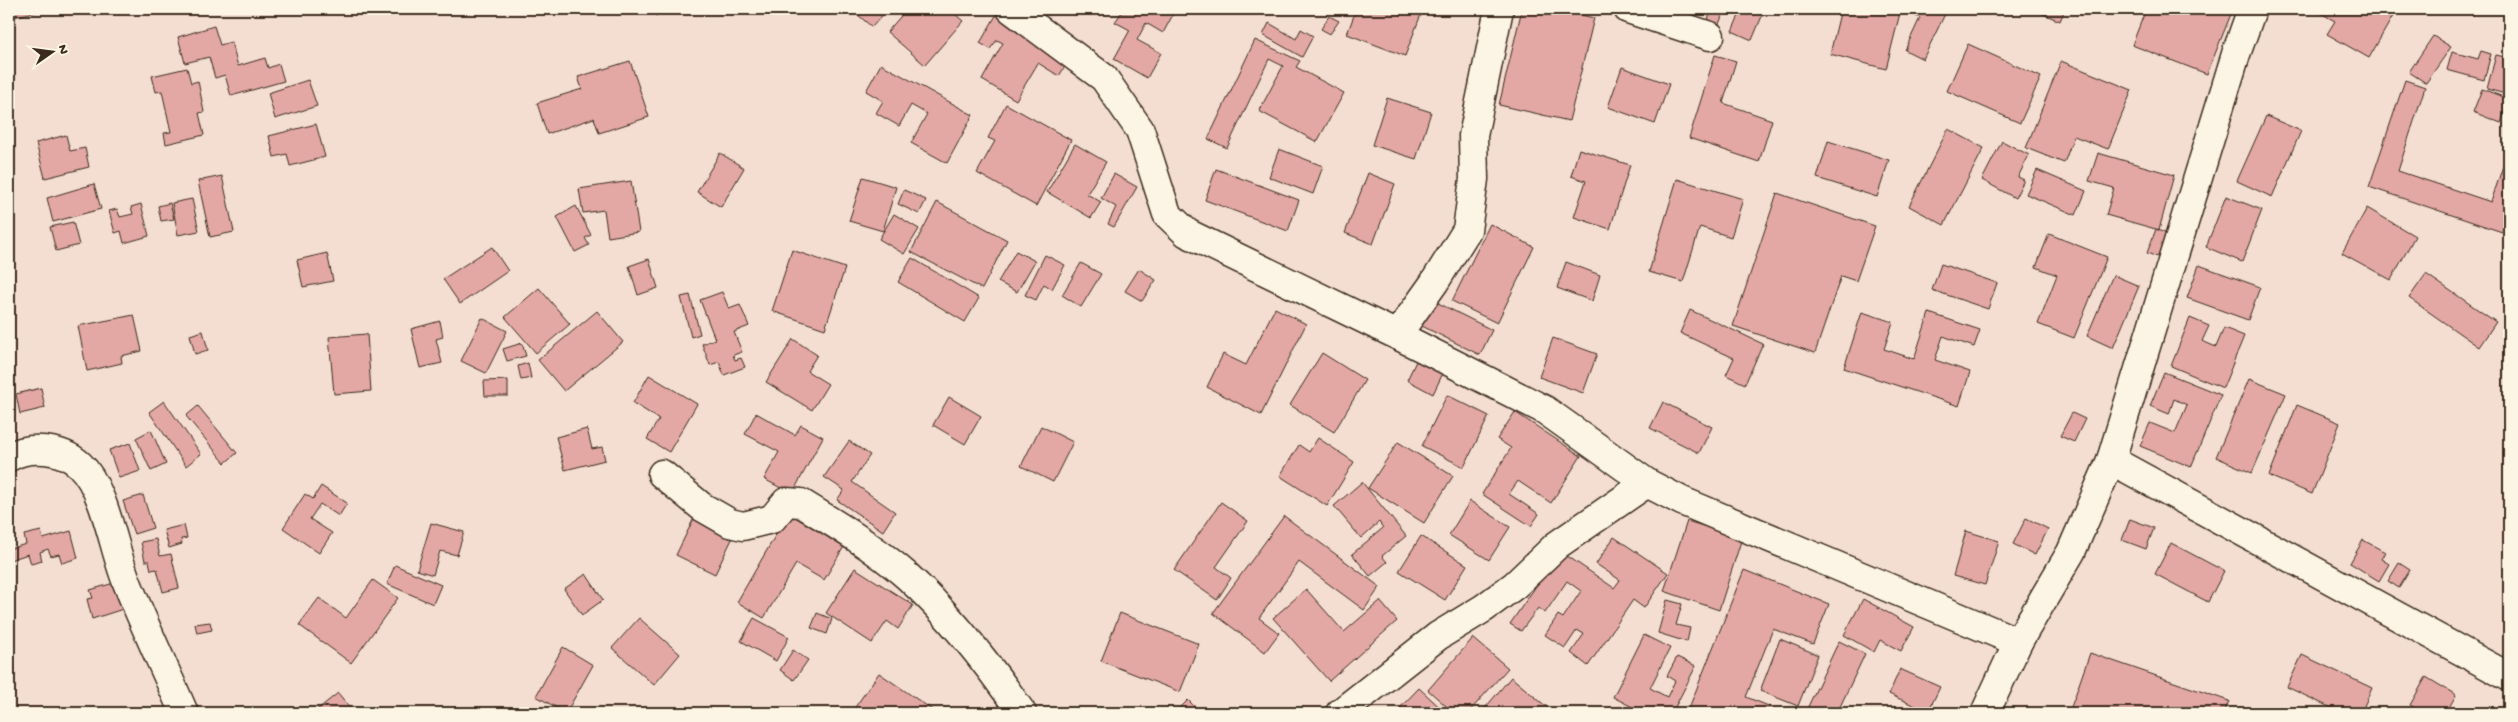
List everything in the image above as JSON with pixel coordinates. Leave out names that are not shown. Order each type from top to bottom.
[{"type":"street","points":[[1011,9],[1104,78],[1140,130],[1167,214],[1176,225],[1187,233],[1397,335],[1544,410],[1647,483],[1745,528],[2018,642]]},
{"type":"street","points":[[1397,335],[1434,283],[1467,230],[1474,179],[1473,136],[1499,9]]},
{"type":"street","points":[[1628,9],[1710,36]]},
{"type":"street","points":[[1985,713],[2018,642],[2071,552],[2111,460],[2236,54],[2252,9]]},
{"type":"street","points":[[9,457],[35,451],[55,450],[79,464],[93,481],[126,579],[184,713]]},
{"type":"street","points":[[2111,460],[2509,677]]},
{"type":"street","points":[[662,474],[702,506],[730,523],[743,526],[772,519],[786,502],[793,502],[801,503],[842,529],[906,575],[942,610],[1022,713]]},
{"type":"street","points":[[1340,713],[1368,704],[1438,636],[1484,608],[1515,585],[1557,545],[1647,483]]},
{"type":"building","points":[[9,9],[38,9],[39,11],[9,18]]},
{"type":"building","points":[[651,9],[664,9],[656,16]]},
{"type":"building","points":[[851,9],[888,9],[872,27]]},
{"type":"building","points":[[907,9],[949,9],[963,21],[925,65],[887,32]]},
{"type":"building","points":[[1124,9],[1176,9],[1163,33],[1146,23],[1137,40],[1161,53],[1147,78],[1114,59],[1130,30],[1115,22]]},
{"type":"building","points":[[1354,9],[1423,9],[1405,56],[1347,34],[1356,10]]},
{"type":"building","points":[[1522,9],[1556,9],[1594,18],[1569,121],[1499,105]]},
{"type":"building","points":[[1712,9],[1725,9],[1719,24],[1708,19]]},
{"type":"building","points":[[1742,9],[1765,9],[1752,40],[1732,31]]},
{"type":"building","points":[[1841,9],[1901,9],[1886,69],[1830,54]]},
{"type":"building","points":[[1912,9],[1935,9],[1945,14],[1923,59],[1905,50],[1920,18],[1910,13]]},
{"type":"building","points":[[2031,9],[2065,9],[2060,21]]},
{"type":"building","points":[[2146,9],[2233,9],[2207,74],[2132,45]]},
{"type":"building","points":[[2397,9],[2369,58],[2327,34],[2335,21],[2315,10]]},
{"type":"building","points":[[998,12],[1072,55],[1059,76],[1038,63],[1016,100],[982,80],[1003,43],[997,40],[990,49],[980,43]]},
{"type":"building","points":[[1329,16],[1339,21],[1330,34],[1321,29]]},
{"type":"building","points":[[1269,23],[1296,39],[1301,29],[1313,36],[1302,57],[1263,35]]},
{"type":"building","points":[[214,26],[220,45],[231,42],[238,66],[265,58],[268,68],[279,64],[284,81],[231,96],[225,75],[215,78],[209,57],[185,63],[178,37]]},
{"type":"building","points":[[2433,36],[2451,47],[2426,83],[2409,72]]},
{"type":"building","points":[[1255,40],[1300,61],[1296,67],[1344,93],[1317,142],[1259,111],[1283,66],[1269,59],[1227,148],[1208,139]]},
{"type":"building","points":[[1968,44],[2041,77],[2020,123],[1947,91]]},
{"type":"building","points":[[2481,51],[2491,54],[2484,80],[2447,70],[2452,52],[2478,59]]},
{"type":"building","points":[[1715,55],[1736,61],[1723,103],[1772,120],[1759,162],[1689,138]]},
{"type":"building","points":[[2496,55],[2509,58],[2509,95],[2487,89]]},
{"type":"building","points":[[630,61],[649,117],[599,133],[594,118],[547,134],[537,103],[582,89],[578,77]]},
{"type":"building","points":[[2061,61],[2132,90],[2108,149],[2074,136],[2064,163],[2026,148]]},
{"type":"building","points":[[881,64],[973,115],[947,163],[911,143],[927,114],[911,105],[899,126],[876,113],[883,101],[866,91]]},
{"type":"building","points":[[1622,67],[1669,84],[1655,124],[1608,107]]},
{"type":"building","points":[[187,68],[191,83],[198,81],[204,112],[199,113],[204,135],[166,144],[164,133],[171,132],[162,91],[156,92],[152,76]]},
{"type":"building","points":[[308,80],[317,106],[275,119],[268,93]]},
{"type":"building","points":[[2405,80],[2425,87],[2398,171],[2491,202],[2509,148],[2509,211],[2502,232],[2369,187]]},
{"type":"building","points":[[2482,89],[2509,99],[2501,123],[2473,112]]},
{"type":"building","points":[[1387,98],[1431,112],[1416,159],[1372,145]]},
{"type":"building","points":[[1006,104],[1071,140],[1036,206],[977,173],[995,141],[988,138]]},
{"type":"building","points":[[2266,116],[2301,131],[2272,197],[2237,181]]},
{"type":"building","points":[[316,124],[325,157],[290,166],[287,154],[274,157],[269,136]]},
{"type":"building","points":[[1948,129],[1984,148],[1944,225],[1909,206]]},
{"type":"building","points":[[66,135],[70,151],[85,148],[89,167],[45,178],[36,143]]},
{"type":"building","points":[[1828,141],[1889,160],[1877,197],[1817,178]]},
{"type":"building","points":[[2002,141],[2029,155],[2018,177],[2024,180],[2015,198],[1982,180]]},
{"type":"building","points":[[1075,144],[1106,162],[1087,194],[1101,202],[1091,218],[1047,192]]},
{"type":"building","points":[[1279,149],[1323,166],[1313,194],[1269,177]]},
{"type":"building","points":[[1579,149],[1630,165],[1610,229],[1574,217],[1586,181],[1571,176]]},
{"type":"building","points":[[720,153],[744,168],[721,207],[697,192]]},
{"type":"building","points":[[2098,153],[2174,175],[2159,230],[2106,215],[2114,188],[2089,181]]},
{"type":"building","points":[[1216,169],[1299,200],[1288,231],[1205,200]]},
{"type":"building","points":[[2037,170],[2086,191],[2076,215],[2026,194]]},
{"type":"building","points":[[1368,173],[1395,184],[1373,244],[1345,233]]},
{"type":"building","points":[[1114,174],[1137,187],[1114,227],[1108,224],[1116,207],[1101,198]]},
{"type":"building","points":[[222,176],[234,232],[210,237],[198,181]]},
{"type":"building","points":[[863,177],[896,187],[883,231],[849,221]]},
{"type":"building","points":[[1677,179],[1743,199],[1731,237],[1700,227],[1683,282],[1649,272]]},
{"type":"building","points":[[631,181],[639,232],[608,237],[604,210],[583,213],[579,189]]},
{"type":"building","points":[[94,184],[101,209],[53,222],[47,198]]},
{"type":"building","points":[[904,190],[926,200],[919,214],[898,204]]},
{"type":"building","points":[[1777,193],[1875,226],[1856,281],[1841,276],[1815,353],[1733,326]]},
{"type":"building","points":[[2226,196],[2262,210],[2242,262],[2206,247]]},
{"type":"building","points":[[192,199],[199,231],[178,235],[172,203]]},
{"type":"building","points":[[937,202],[1007,240],[982,289],[911,252]]},
{"type":"building","points":[[170,203],[174,219],[161,221],[158,206]]},
{"type":"building","points":[[141,204],[149,236],[124,243],[121,231],[115,233],[109,211],[117,209],[120,217],[133,214],[131,207]]},
{"type":"building","points":[[576,206],[591,235],[585,238],[589,245],[575,252],[557,217]]},
{"type":"building","points":[[2367,208],[2415,236],[2391,280],[2342,253]]},
{"type":"building","points":[[894,214],[919,229],[904,254],[879,239]]},
{"type":"building","points":[[73,222],[79,245],[56,251],[50,227]]},
{"type":"building","points":[[1490,224],[1534,247],[1497,323],[1452,301]]},
{"type":"building","points":[[2156,229],[2169,235],[2160,258],[2147,253]]},
{"type":"building","points":[[2049,234],[2107,257],[2074,338],[2038,324],[2057,275],[2036,267]]},
{"type":"building","points":[[492,247],[508,271],[460,304],[443,279]]},
{"type":"building","points":[[792,250],[845,268],[825,329],[772,311]]},
{"type":"building","points":[[1016,251],[1035,261],[1017,292],[998,282]]},
{"type":"building","points":[[327,253],[333,281],[303,287],[297,260]]},
{"type":"building","points":[[1045,255],[1065,265],[1052,289],[1044,284],[1036,300],[1025,295]]},
{"type":"building","points":[[912,258],[979,298],[965,322],[898,282]]},
{"type":"building","points":[[649,259],[658,288],[638,295],[629,266]]},
{"type":"building","points":[[1566,262],[1600,275],[1592,301],[1557,288]]},
{"type":"building","points":[[1081,263],[1101,274],[1081,307],[1062,295]]},
{"type":"building","points":[[1941,264],[1997,283],[1988,309],[1932,290]]},
{"type":"building","points":[[2199,265],[2260,287],[2248,320],[2187,298]]},
{"type":"building","points":[[1139,269],[1156,280],[1142,301],[1125,291]]},
{"type":"building","points":[[2426,274],[2496,322],[2479,347],[2409,298]]},
{"type":"building","points":[[2113,275],[2139,286],[2113,348],[2087,336]]},
{"type":"building","points":[[539,288],[570,324],[536,353],[505,317]]},
{"type":"building","points":[[722,292],[729,309],[740,305],[749,326],[734,332],[742,352],[733,355],[735,360],[741,358],[745,367],[724,375],[719,362],[710,365],[702,344],[715,339],[700,300]]},
{"type":"building","points":[[690,295],[700,334],[691,337],[681,297]]},
{"type":"building","points":[[1434,301],[1492,330],[1480,355],[1422,326]]},
{"type":"building","points":[[1275,308],[1306,324],[1261,415],[1207,387],[1223,354],[1246,365]]},
{"type":"building","points":[[1690,310],[1763,344],[1745,384],[1726,375],[1734,358],[1680,333]]},
{"type":"building","points":[[597,311],[623,342],[564,391],[538,360]]},
{"type":"building","points":[[1862,312],[1893,322],[1884,349],[1914,359],[1929,313],[1980,330],[1974,347],[1943,336],[1935,360],[1970,372],[1959,406],[1844,368]]},
{"type":"building","points":[[134,315],[142,351],[121,356],[122,363],[87,371],[78,326]]},
{"type":"building","points":[[482,318],[507,331],[486,373],[461,361]]},
{"type":"building","points":[[2190,318],[2209,326],[2202,341],[2216,347],[2224,328],[2244,336],[2223,388],[2171,366]]},
{"type":"building","points":[[440,321],[443,337],[436,339],[442,363],[420,368],[411,329]]},
{"type":"building","points":[[203,331],[208,350],[195,354],[190,335]]},
{"type":"building","points":[[367,334],[371,391],[334,394],[329,337]]},
{"type":"building","points":[[1553,338],[1597,354],[1583,393],[1539,377]]},
{"type":"building","points":[[793,339],[817,355],[807,371],[828,384],[812,410],[766,382]]},
{"type":"building","points":[[522,343],[526,356],[507,361],[503,349]]},
{"type":"building","points":[[1322,353],[1365,380],[1334,432],[1290,405]]},
{"type":"building","points":[[1418,357],[1444,371],[1433,394],[1407,380]]},
{"type":"building","points":[[528,363],[531,378],[521,380],[518,366]]},
{"type":"building","points":[[2164,372],[2221,395],[2191,467],[2140,446],[2150,423],[2175,433],[2187,405],[2174,399],[2169,414],[2150,406]]},
{"type":"building","points":[[649,375],[697,404],[669,452],[647,439],[659,419],[633,403]]},
{"type":"building","points":[[2249,379],[2286,394],[2252,473],[2216,457]]},
{"type":"building","points":[[508,380],[508,396],[485,396],[484,381]]},
{"type":"building","points":[[41,388],[45,408],[20,414],[16,394]]},
{"type":"building","points":[[1447,395],[1489,416],[1464,467],[1422,446]]},
{"type":"building","points":[[949,397],[981,416],[965,444],[933,425]]},
{"type":"building","points":[[164,401],[201,454],[186,466],[149,412]]},
{"type":"building","points":[[1663,402],[1712,427],[1699,453],[1650,428]]},
{"type":"building","points":[[2297,405],[2340,423],[2312,494],[2269,476]]},
{"type":"building","points":[[198,406],[237,453],[225,463],[186,416]]},
{"type":"building","points":[[1515,412],[1581,456],[1551,503],[1518,481],[1509,494],[1539,514],[1531,526],[1482,494],[1511,448],[1497,439]]},
{"type":"building","points":[[756,413],[795,435],[801,425],[823,437],[792,494],[764,479],[779,452],[745,434]]},
{"type":"building","points":[[2072,413],[2085,419],[2074,442],[2060,436]]},
{"type":"building","points":[[1041,426],[1073,442],[1053,482],[1021,466]]},
{"type":"building","points":[[587,429],[592,449],[602,447],[605,460],[565,470],[556,437]]},
{"type":"building","points":[[151,430],[166,464],[151,471],[136,438]]},
{"type":"building","points":[[1318,438],[1354,462],[1327,506],[1280,476],[1299,445],[1309,452]]},
{"type":"building","points":[[849,441],[870,455],[852,482],[895,512],[883,531],[837,500],[844,490],[824,477]]},
{"type":"building","points":[[1398,442],[1453,476],[1424,523],[1368,488]]},
{"type":"building","points":[[130,443],[140,471],[119,478],[109,450]]},
{"type":"building","points":[[1362,482],[1406,536],[1382,556],[1387,562],[1370,576],[1352,554],[1383,528],[1379,522],[1361,538],[1334,506]]},
{"type":"building","points":[[321,486],[347,503],[339,516],[320,504],[310,519],[332,533],[319,553],[283,528],[305,494],[313,499]]},
{"type":"building","points":[[143,495],[153,528],[134,534],[123,501]]},
{"type":"building","points":[[1470,501],[1510,527],[1489,560],[1449,535]]},
{"type":"building","points":[[1221,502],[1248,521],[1216,567],[1231,578],[1217,600],[1174,570]]},
{"type":"building","points":[[789,512],[845,545],[824,580],[796,564],[764,618],[737,602]]},
{"type":"building","points":[[695,516],[734,535],[715,574],[676,555]]},
{"type":"building","points":[[1284,516],[1380,587],[1364,610],[1299,562],[1259,618],[1279,633],[1265,652],[1213,613]]},
{"type":"building","points":[[2026,518],[2048,529],[2035,555],[2013,544]]},
{"type":"building","points":[[2130,519],[2154,528],[2146,549],[2122,540]]},
{"type":"building","points":[[1687,521],[1742,538],[1719,610],[1664,591]]},
{"type":"building","points":[[431,523],[464,532],[457,555],[440,551],[433,575],[417,570]]},
{"type":"building","points":[[184,525],[187,538],[181,539],[182,544],[169,548],[164,530]]},
{"type":"building","points":[[41,531],[43,539],[71,531],[78,558],[62,563],[59,554],[51,556],[48,549],[40,552],[42,561],[31,564],[28,554],[10,560],[9,549],[26,544],[24,535]]},
{"type":"building","points":[[1966,531],[1999,541],[1985,585],[1953,576]]},
{"type":"building","points":[[1421,536],[1467,565],[1445,600],[1399,571]]},
{"type":"building","points":[[1614,537],[1668,573],[1644,608],[1633,600],[1588,666],[1571,653],[1584,634],[1577,630],[1565,648],[1545,635],[1558,615],[1563,618],[1581,591],[1567,581],[1545,613],[1538,608],[1521,631],[1510,624],[1560,551],[1614,588],[1620,580],[1596,564]]},
{"type":"building","points":[[156,539],[160,556],[171,554],[179,588],[163,592],[157,569],[151,570],[149,561],[145,561],[141,542]]},
{"type":"building","points":[[2363,540],[2385,552],[2381,559],[2389,564],[2379,581],[2350,563]]},
{"type":"building","points":[[2171,543],[2224,571],[2208,602],[2155,574]]},
{"type":"building","points":[[2399,563],[2410,570],[2399,588],[2388,581]]},
{"type":"building","points":[[395,565],[441,585],[433,604],[387,584]]},
{"type":"building","points":[[855,568],[913,605],[898,629],[887,621],[872,643],[826,613]]},
{"type":"building","points":[[1744,570],[1829,604],[1813,644],[1773,629],[1746,697],[1786,713],[1687,713]]},
{"type":"building","points":[[586,574],[603,600],[582,615],[564,589]]},
{"type":"building","points":[[373,580],[398,598],[351,663],[299,625],[319,598],[346,618]]},
{"type":"building","points":[[114,583],[123,609],[92,619],[87,599],[93,598],[90,590]]},
{"type":"building","points":[[1306,589],[1344,632],[1380,601],[1397,621],[1329,681],[1273,618]]},
{"type":"building","points":[[1863,599],[1914,627],[1901,651],[1880,640],[1874,652],[1844,635]]},
{"type":"building","points":[[1667,600],[1682,604],[1676,625],[1690,628],[1687,642],[1658,633]]},
{"type":"building","points":[[817,613],[832,619],[827,634],[811,628]]},
{"type":"building","points":[[1120,613],[1199,644],[1180,692],[1101,661]]},
{"type":"building","points":[[639,618],[680,654],[654,685],[612,648]]},
{"type":"building","points":[[754,618],[789,637],[776,661],[741,641]]},
{"type":"building","points":[[210,622],[212,630],[197,633],[195,624]]},
{"type":"building","points":[[1644,635],[1670,648],[1650,688],[1667,697],[1675,681],[1667,676],[1677,657],[1696,666],[1672,713],[1644,713],[1613,697]]},
{"type":"building","points":[[1473,638],[1508,668],[1468,713],[1454,713],[1428,690]]},
{"type":"building","points":[[1780,639],[1818,655],[1798,706],[1760,691]]},
{"type":"building","points":[[1839,641],[1865,654],[1837,713],[1805,713]]},
{"type":"building","points":[[563,647],[593,665],[566,713],[536,696]]},
{"type":"building","points":[[793,650],[808,660],[794,680],[780,670]]},
{"type":"building","points":[[2090,653],[2229,701],[2224,713],[2069,713]]},
{"type":"building","points":[[2302,655],[2372,688],[2361,713],[2342,713],[2287,687]]},
{"type":"building","points":[[1900,669],[1940,687],[1928,712],[1889,694]]},
{"type":"building","points":[[879,673],[937,713],[851,713]]},
{"type":"building","points":[[1511,677],[1554,713],[1481,713]]},
{"type":"building","points":[[2426,677],[2456,695],[2446,713],[2424,713],[2410,705]]},
{"type":"building","points":[[1419,688],[1446,713],[1395,713]]},
{"type":"building","points":[[338,693],[352,710],[348,713],[313,713]]},
{"type":"building","points":[[1188,700],[1201,713],[1175,713]]}]
